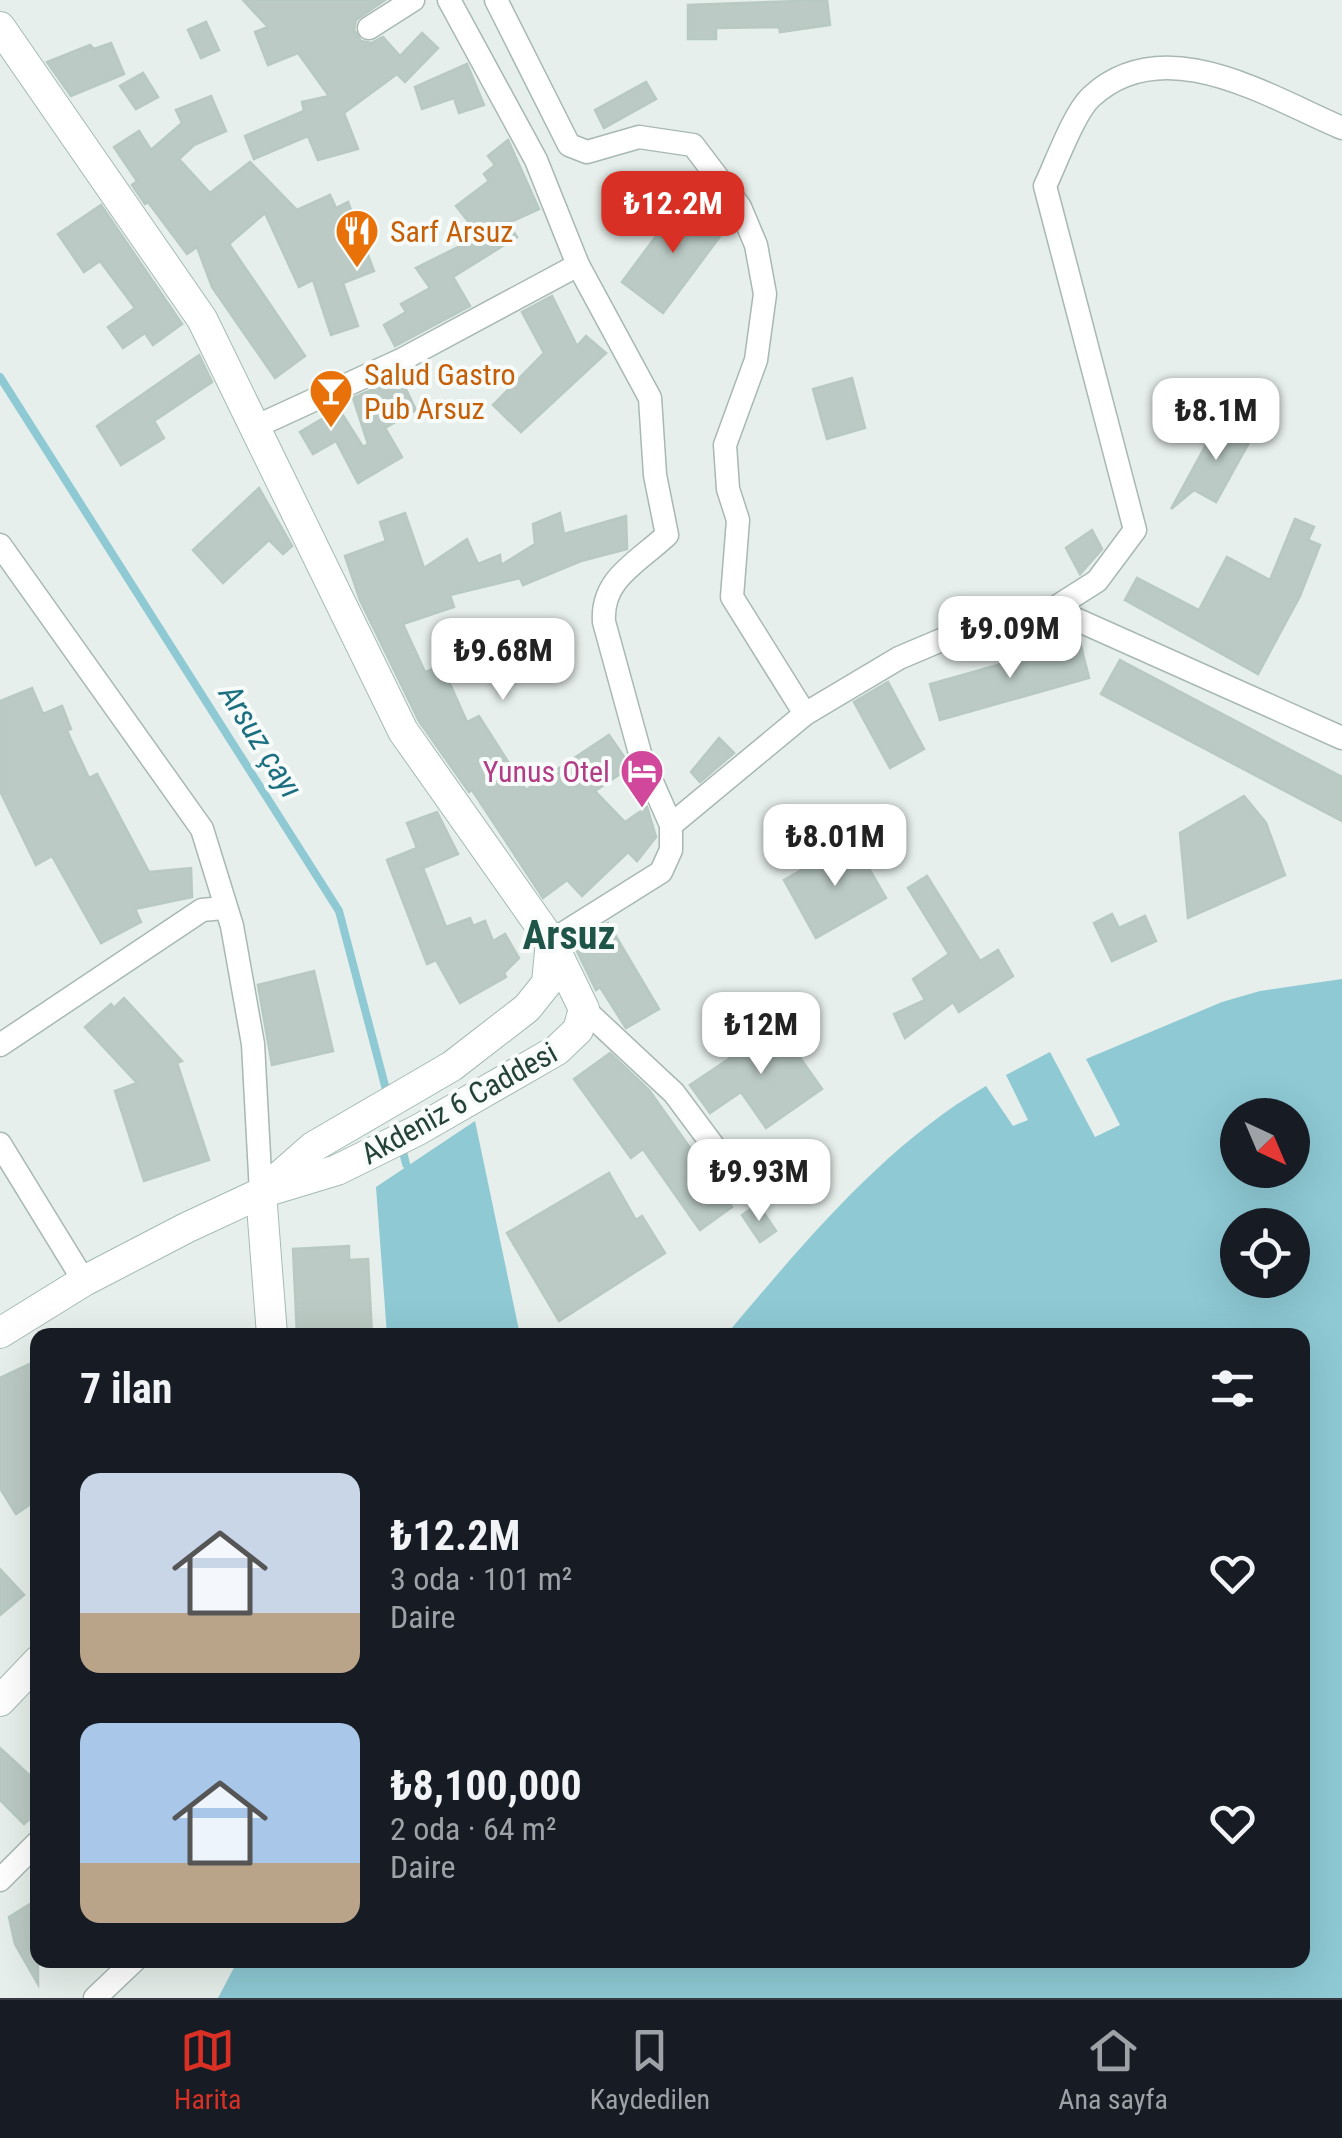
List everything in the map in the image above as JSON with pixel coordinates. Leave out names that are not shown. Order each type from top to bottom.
[{"type":"main road","points":[[0,27],[202,319],[402,731],[551,941],[584,1009]]},
{"type":"main road","name":"Akdeniz 6 Caddesi","points":[[261,1194],[313,1146],[482,1044],[539,996],[546,983],[551,941]]},
{"type":"main road","name":"Akdeniz 6 Caddesi","points":[[261,1194],[354,1162],[503,1082],[569,1041],[578,1030],[584,1009]]},
{"type":"main road","points":[[0,1333],[84,1281],[261,1194],[271,1328]]},
{"type":"main road","points":[[0,1701],[30,1671]]},
{"type":"street","points":[[369,28],[413,0]]},
{"type":"street","points":[[449,0],[536,160],[578,265],[650,398],[656,475],[667,535],[609,586],[603,610],[640,756],[670,826],[670,850],[661,872],[551,941]]},
{"type":"street","points":[[496,0],[569,145],[587,152],[639,137],[693,146],[740,207],[756,245],[764,294],[756,360],[725,445],[728,490],[738,520],[732,598],[805,714]]},
{"type":"street","points":[[670,826],[805,714],[899,658],[998,616],[1053,609],[1097,581],[1135,530],[1045,186],[1090,98],[1126,76],[1170,65],[1216,74],[1342,128]]},
{"type":"street","points":[[255,427],[403,359],[578,265]]},
{"type":"street","points":[[0,545],[202,829],[223,908],[232,926],[253,1044],[261,1194]]},
{"type":"street","points":[[1053,609],[1342,738]]},
{"type":"street","points":[[0,1045],[202,910],[223,908]]},
{"type":"street","points":[[584,1009],[674,1093],[746,1191],[758,1195]]},
{"type":"street","points":[[0,1144],[84,1281]]},
{"type":"street","points":[[0,1880],[30,1850]]},
{"type":"street","points":[[95,1998],[127,1968]]},
{"type":"water","points":[[1342,979],[1342,1998],[218,1998],[234,1968],[1310,1968],[1310,1328],[732,1328],[846,1199],[948,1110],[986,1086],[1013,1126],[1028,1120],[1006,1075],[1050,1052],[1095,1137],[1120,1125],[1086,1059],[1222,1002],[1260,991]]},
{"type":"water","points":[[475,1121],[519,1328],[386,1328],[376,1187]]},
{"type":"building","points":[[243,0],[385,0],[356,20],[354,30],[361,41],[371,43],[383,37],[400,56],[422,33],[438,48],[405,82],[397,74],[344,113],[358,149],[318,160],[308,136],[254,159],[245,136],[304,111],[302,102],[329,96],[298,53],[268,65],[255,32],[268,27]]},
{"type":"building","points":[[827,0],[830,25],[780,32],[779,27],[716,28],[716,39],[688,39],[688,5]]},
{"type":"building","points":[[206,22],[219,50],[201,58],[188,30]]},
{"type":"building","points":[[111,43],[124,74],[71,96],[47,62],[90,45],[94,49]]},
{"type":"building","points":[[467,64],[484,105],[459,113],[454,98],[422,109],[415,87]]},
{"type":"building","points":[[143,73],[158,97],[136,109],[120,86]]},
{"type":"building","points":[[646,82],[656,99],[604,128],[595,110]]},
{"type":"building","points":[[211,96],[226,131],[194,145],[179,159],[210,193],[250,162],[297,210],[330,195],[336,208],[348,202],[374,271],[343,283],[358,326],[331,335],[313,280],[299,287],[265,213],[229,244],[305,356],[275,378],[212,287],[197,247],[187,254],[148,202],[145,204],[132,185],[137,181],[114,147],[139,131],[151,150],[182,123],[176,110]]},
{"type":"building","points":[[508,140],[539,209],[508,223],[517,237],[453,277],[470,306],[395,346],[384,325],[406,312],[401,304],[430,288],[416,268],[460,246],[454,236],[471,225],[456,206],[489,181],[484,174],[495,165],[488,156]]},
{"type":"building","points":[[683,200],[724,231],[663,313],[622,282]]},
{"type":"building","points":[[101,205],[182,324],[153,345],[145,333],[123,348],[108,327],[135,308],[100,261],[84,272],[58,234]]},
{"type":"building","points":[[552,296],[577,346],[586,336],[606,353],[521,432],[493,405],[544,353],[522,312]]},
{"type":"building","points":[[199,355],[212,382],[154,421],[164,438],[121,465],[97,426]]},
{"type":"building","points":[[400,377],[416,410],[385,428],[402,457],[358,483],[336,441],[313,454],[300,432],[339,409],[363,447],[368,444],[353,398]]},
{"type":"building","points":[[852,378],[865,428],[827,439],[813,389]]},
{"type":"building","points":[[1219,421],[1251,439],[1216,502],[1194,490],[1171,509]]},
{"type":"building","points":[[259,488],[292,546],[283,554],[269,540],[223,583],[193,550]]},
{"type":"building","points":[[405,513],[424,568],[467,539],[478,564],[500,555],[501,565],[535,544],[533,524],[560,513],[564,534],[626,516],[627,549],[581,561],[523,585],[520,578],[450,595],[454,607],[403,624],[425,672],[442,666],[467,722],[479,716],[526,790],[609,735],[627,761],[629,768],[595,791],[625,822],[647,807],[656,837],[637,861],[628,852],[582,896],[567,880],[543,898],[472,790],[469,792],[419,721],[360,600],[345,556],[386,541],[380,522]]},
{"type":"building","points":[[1295,519],[1314,527],[1308,540],[1320,545],[1300,596],[1258,674],[1125,600],[1137,578],[1199,610],[1227,557],[1270,580]]},
{"type":"building","points":[[1092,530],[1102,549],[1080,574],[1066,548]]},
{"type":"building","points":[[1080,642],[1089,678],[940,720],[930,684]]},
{"type":"building","points":[[1120,660],[1342,777],[1342,821],[1101,694]]},
{"type":"building","points":[[888,682],[924,749],[890,768],[854,702]]},
{"type":"building","points":[[32,688],[43,714],[62,706],[71,729],[67,731],[89,778],[97,774],[149,872],[191,868],[192,897],[135,909],[141,922],[101,943],[52,856],[36,865],[0,791],[0,701]]},
{"type":"building","points":[[719,738],[734,753],[700,782],[691,772]]},
{"type":"building","points":[[1244,796],[1266,823],[1285,875],[1188,918],[1180,833]]},
{"type":"building","points":[[437,812],[458,854],[423,868],[446,927],[470,918],[473,926],[485,921],[493,941],[505,934],[519,958],[504,973],[506,977],[460,1003],[436,960],[427,964],[387,860],[417,848],[407,823]]},
{"type":"building","points":[[853,841],[886,898],[816,938],[784,880]]},
{"type":"building","points":[[927,876],[980,961],[998,950],[1013,976],[959,1012],[953,1002],[905,1038],[894,1014],[925,1000],[913,979],[949,954],[908,888]]},
{"type":"building","points":[[1112,914],[1119,928],[1145,916],[1156,941],[1112,961],[1094,923]]},
{"type":"building","points":[[608,923],[659,1009],[626,1028],[600,987],[596,990],[574,945]]},
{"type":"building","points":[[314,971],[333,1051],[272,1065],[258,985]]},
{"type":"building","points":[[124,998],[182,1061],[177,1063],[209,1160],[144,1181],[115,1091],[137,1083],[85,1027]]},
{"type":"building","points":[[773,1019],[822,1089],[766,1128],[741,1092],[710,1113],[690,1085],[742,1050],[738,1044]]},
{"type":"building","points":[[610,1053],[649,1090],[732,1207],[700,1230],[643,1149],[631,1158],[574,1079]]},
{"type":"building","points":[[609,1173],[636,1220],[642,1216],[665,1253],[559,1321],[507,1233]]},
{"type":"building","points":[[752,1208],[762,1210],[776,1231],[760,1242],[742,1215]]},
{"type":"building","points":[[349,1246],[349,1260],[368,1259],[372,1328],[297,1328],[293,1249]]},
{"type":"building","points":[[30,1364],[30,1504],[16,1514],[0,1488],[0,1378]]},
{"type":"building","points":[[0,1569],[24,1595],[0,1615]]},
{"type":"building","points":[[0,1748],[30,1776],[30,1819],[24,1824],[0,1800]]},
{"type":"building","points":[[30,1904],[30,1968],[38,1968],[38,1984],[15,1944],[9,1917]]},
{"type":"waterway","name":"Arsuz çayı","points":[[0,377],[339,911],[388,1097]]},
{"type":"waterway","name":"Arsuz çayı","points":[[401,1144],[406,1164]]},
{"type":"place","name":"Sarf Arsuz","points":[[357,269]]},
{"type":"place","name":"Salud Gastro Pub Arsuz","points":[[331,429]]},
{"type":"place","name":"Yunus Otel","points":[[642,809]]},
{"type":"district","name":"Arsuz","points":[[569,935]]}]
